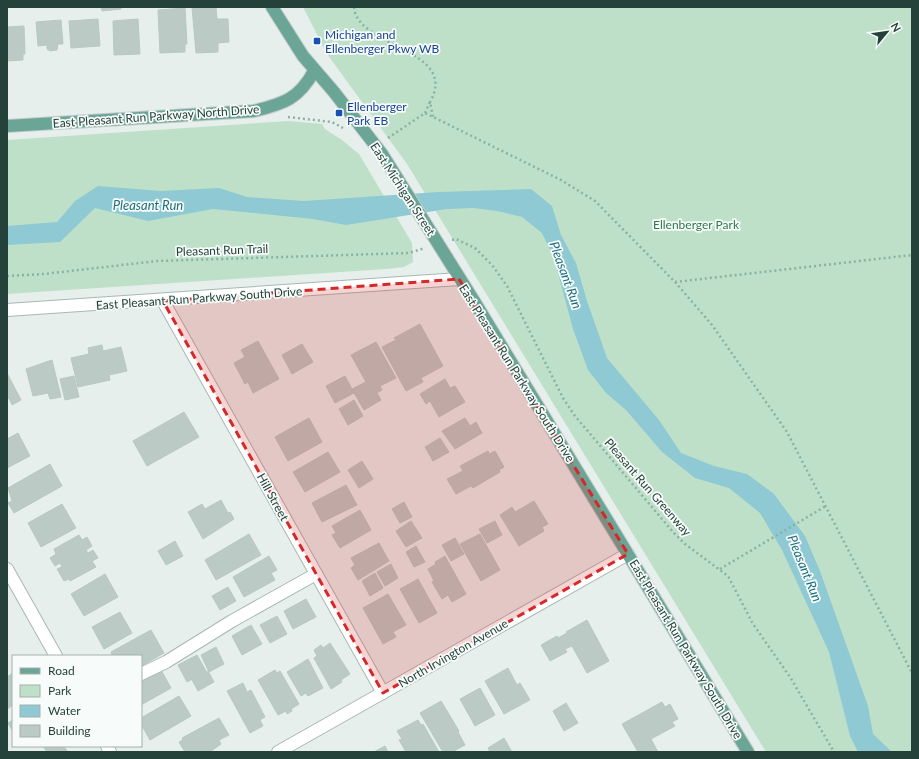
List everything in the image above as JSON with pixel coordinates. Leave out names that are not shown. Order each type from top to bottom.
[{"type":"main road","name":"East Michigan Street","points":[[272,7],[314,71],[334,92],[382,154],[441,241],[459,279]]},
{"type":"main road","name":"East Pleasant Run Parkway North Drive","points":[[7,126],[254,112],[290,99],[306,85],[314,71]]},
{"type":"main road","name":"East Pleasant Run Parkway South Drive","points":[[459,279],[748,752]]},
{"type":"street","name":"East Pleasant Run Parkway South Drive","points":[[7,310],[163,301],[459,279]]},
{"type":"street","name":"Hill Street","points":[[163,301],[383,693]]},
{"type":"street","name":"North Irvington Avenue","points":[[278,752],[628,554]]},
{"type":"street","points":[[7,569],[55,655]]},
{"type":"street","points":[[142,674],[166,662],[232,621],[316,574]]},
{"type":"path","points":[[354,7],[355,15],[361,24],[414,54],[426,65],[434,76],[435,87],[425,113],[385,140]]},
{"type":"path","points":[[430,102],[432,117]]},
{"type":"path","points":[[425,113],[562,180],[595,201],[675,282],[712,325],[783,426],[912,673]]},
{"type":"path","points":[[281,116],[332,122],[344,128]]},
{"type":"path","name":"Pleasant Run Greenway","points":[[441,241],[456,239],[475,248],[492,265],[507,286],[564,398],[575,416],[673,532],[685,544],[728,576],[754,624],[790,677],[834,752]]},
{"type":"path","name":"Pleasant Run Trail","points":[[7,276],[44,274],[157,261],[409,253],[441,241]]},
{"type":"path","points":[[675,282],[912,254]]},
{"type":"path","points":[[720,569],[826,506]]},
{"type":"highlighted area","points":[[459,279],[628,554],[383,693],[163,301]]},
{"type":"green space","name":"Ellenberger Park","points":[[303,7],[912,7],[912,752],[766,752],[407,164],[327,54]]},
{"type":"green space","points":[[288,121],[322,124],[325,129],[342,140],[359,154],[412,243],[413,262],[404,267],[386,269],[7,294],[7,140]]},
{"type":"water","name":"Pleasant Run","points":[[98,186],[161,191],[219,188],[247,197],[304,201],[438,192],[531,189],[552,206],[561,235],[576,263],[587,301],[607,358],[659,420],[681,453],[714,466],[747,474],[774,494],[805,536],[820,571],[868,706],[873,734],[892,752],[858,752],[850,736],[829,652],[782,550],[760,513],[729,488],[695,478],[662,452],[626,410],[606,393],[588,370],[573,329],[554,258],[542,233],[522,217],[497,211],[473,208],[447,209],[346,225],[313,219],[213,209],[148,221],[95,208],[60,242],[7,245],[7,226],[57,222],[75,201]]},
{"type":"building","points":[[101,7],[121,7],[121,9],[102,11]]},
{"type":"building","points":[[192,7],[216,7],[217,19],[228,19],[229,42],[218,43],[218,52],[196,53]]},
{"type":"building","points":[[185,8],[187,44],[185,44],[185,52],[160,53],[158,10]]},
{"type":"building","points":[[98,19],[100,46],[71,48],[69,21]]},
{"type":"building","points":[[138,19],[140,54],[114,55],[113,21]]},
{"type":"building","points":[[61,20],[63,44],[58,44],[57,50],[50,51],[47,49],[47,45],[38,46],[36,22]]},
{"type":"building","points":[[24,26],[25,54],[23,54],[23,60],[7,61],[7,27]]},
{"type":"building","points":[[420,324],[443,366],[421,378],[423,382],[406,391],[382,347],[396,340],[394,338]]},
{"type":"building","points":[[258,341],[279,379],[253,393],[248,382],[245,384],[234,363],[245,357],[241,350]]},
{"type":"building","points":[[376,342],[396,378],[380,386],[382,390],[377,393],[381,400],[364,410],[352,389],[366,382],[351,355]]},
{"type":"building","points":[[302,344],[313,362],[292,374],[282,355]]},
{"type":"building","points":[[102,345],[103,351],[121,347],[127,371],[109,375],[110,380],[78,387],[71,358],[89,354],[88,348]]},
{"type":"building","points":[[52,360],[61,397],[50,399],[48,393],[33,396],[26,369]]},
{"type":"building","points":[[7,373],[21,400],[12,405],[9,398],[7,399]]},
{"type":"building","points":[[74,376],[79,397],[65,400],[60,379]]},
{"type":"building","points":[[345,376],[354,393],[335,403],[326,386]]},
{"type":"building","points":[[445,379],[450,388],[455,386],[465,402],[439,417],[430,401],[426,404],[420,394]]},
{"type":"building","points":[[354,400],[363,416],[348,425],[339,409]]},
{"type":"building","points":[[184,412],[199,437],[147,466],[133,441]]},
{"type":"building","points":[[309,418],[322,442],[288,461],[275,437]]},
{"type":"building","points":[[465,418],[470,426],[476,422],[482,433],[455,449],[442,431]]},
{"type":"building","points":[[18,433],[30,456],[7,468],[7,439]]},
{"type":"building","points":[[440,438],[449,452],[433,461],[425,447]]},
{"type":"building","points":[[488,451],[489,454],[495,451],[504,467],[499,470],[500,472],[473,488],[471,486],[456,494],[447,479],[463,471],[460,466]]},
{"type":"building","points":[[328,452],[340,472],[305,492],[293,472]]},
{"type":"building","points":[[362,461],[373,479],[359,488],[348,470]]},
{"type":"building","points":[[50,464],[62,486],[14,513],[8,503],[12,501],[8,488]]},
{"type":"building","points":[[346,485],[357,505],[322,522],[312,503]]},
{"type":"building","points":[[221,500],[228,513],[230,512],[234,519],[203,539],[188,512],[202,504],[205,509]]},
{"type":"building","points":[[534,501],[548,524],[542,527],[544,531],[519,546],[500,515],[512,507],[515,512]]},
{"type":"building","points":[[404,502],[412,517],[400,523],[392,509]]},
{"type":"building","points":[[62,504],[76,528],[41,547],[28,523]]},
{"type":"building","points":[[360,510],[371,530],[340,548],[332,535],[336,533],[332,526]]},
{"type":"building","points":[[411,521],[422,538],[406,547],[396,531]]},
{"type":"building","points":[[495,521],[502,535],[487,543],[479,529]]},
{"type":"building","points":[[249,534],[261,555],[216,580],[205,560]]},
{"type":"building","points":[[480,534],[500,570],[481,581],[460,544]]},
{"type":"building","points":[[79,535],[82,540],[87,537],[92,546],[86,550],[88,553],[93,550],[98,558],[92,561],[96,567],[70,581],[69,579],[64,581],[57,569],[62,567],[60,563],[55,566],[50,558],[56,554],[54,549]]},
{"type":"building","points":[[455,538],[464,554],[451,561],[442,545]]},
{"type":"building","points":[[175,541],[183,556],[166,565],[158,551]]},
{"type":"building","points":[[379,543],[389,561],[358,580],[351,568],[355,565],[351,558]]},
{"type":"building","points":[[416,546],[425,562],[414,567],[406,552]]},
{"type":"building","points":[[269,556],[277,570],[271,573],[275,580],[244,597],[233,577]]},
{"type":"building","points":[[445,556],[466,594],[452,602],[448,595],[442,599],[432,582],[434,581],[428,569],[436,564],[435,562]]},
{"type":"building","points":[[391,564],[398,578],[385,586],[377,572]]},
{"type":"building","points":[[375,573],[383,588],[370,596],[362,581]]},
{"type":"building","points":[[105,574],[118,597],[84,616],[71,594]]},
{"type":"building","points":[[418,579],[437,613],[419,623],[400,589]]},
{"type":"building","points":[[228,587],[236,601],[220,610],[212,596]]},
{"type":"building","points":[[388,594],[406,625],[393,632],[396,637],[383,644],[363,608]]},
{"type":"building","points":[[306,599],[316,617],[293,629],[284,611]]},
{"type":"building","points":[[120,612],[132,633],[104,649],[92,627]]},
{"type":"building","points":[[277,616],[287,634],[270,643],[260,625]]},
{"type":"building","points":[[587,620],[609,661],[587,673],[572,646],[565,649],[567,652],[550,661],[541,645],[557,636],[558,638]]},
{"type":"building","points":[[251,625],[262,644],[242,655],[232,636]]},
{"type":"building","points":[[151,630],[164,653],[142,665],[142,655],[112,655],[111,652]]},
{"type":"building","points":[[330,643],[350,674],[341,680],[342,682],[331,689],[314,658],[317,656],[314,650],[321,645],[323,648]]},
{"type":"building","points":[[216,647],[224,664],[209,672],[201,655]]},
{"type":"building","points":[[197,655],[206,671],[187,682],[178,665]]},
{"type":"building","points":[[308,659],[323,688],[308,696],[306,693],[301,696],[287,672]]},
{"type":"building","points":[[508,668],[517,685],[520,683],[530,700],[504,714],[485,681]]},
{"type":"building","points":[[161,670],[171,688],[142,704],[142,680]]},
{"type":"building","points":[[275,670],[277,673],[280,671],[299,704],[291,709],[292,711],[287,714],[286,711],[278,715],[258,680]]},
{"type":"building","points":[[208,671],[214,682],[198,691],[192,680]]},
{"type":"building","points":[[12,674],[12,706],[7,709],[7,677]]},
{"type":"building","points":[[243,683],[247,692],[251,690],[265,717],[260,720],[263,726],[250,733],[227,691]]},
{"type":"building","points":[[480,688],[495,715],[475,726],[460,699]]},
{"type":"building","points":[[179,696],[191,716],[150,740],[142,726],[142,717]]},
{"type":"building","points":[[441,701],[459,731],[458,732],[465,745],[452,752],[443,752],[420,713]]},
{"type":"building","points":[[662,702],[665,707],[670,704],[678,719],[672,722],[675,726],[651,739],[658,752],[638,752],[622,724]]},
{"type":"building","points":[[566,703],[578,723],[564,731],[553,711]]},
{"type":"building","points":[[219,718],[229,735],[219,740],[221,744],[210,752],[185,752],[179,742],[183,740],[182,738]]},
{"type":"building","points":[[418,720],[421,725],[423,724],[439,752],[406,752],[399,740],[402,739],[397,731]]},
{"type":"building","points":[[12,721],[12,730],[8,723]]},
{"type":"building","points":[[504,738],[512,752],[490,752],[488,748]]},
{"type":"building","points":[[385,746],[388,752],[374,752]]},
{"type":"building","points":[[44,747],[65,747],[67,751],[47,752]]},
{"type":"place","name":"Michigan and Ellenberger Pkwy WB","points":[[317,41]]},
{"type":"place","name":"Ellenberger Park EB","points":[[339,113]]}]
